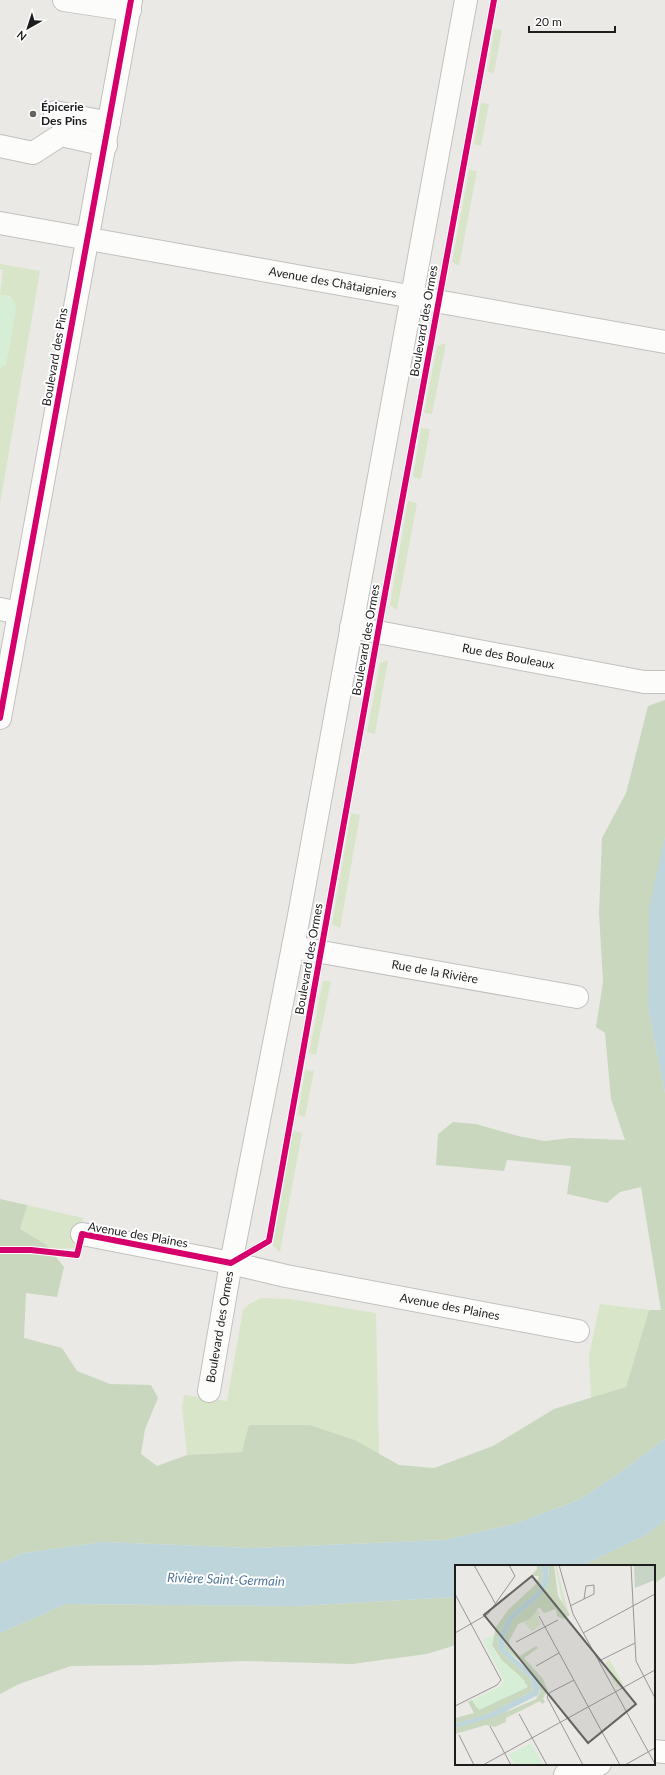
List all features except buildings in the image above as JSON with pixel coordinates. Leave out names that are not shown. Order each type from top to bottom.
[{"type":"street","points":[[64,0],[130,5]]},
{"type":"street","name":"Boulevard des Ormes","points":[[209,1391],[231,1263],[293,947],[466,0]]},
{"type":"street","name":"Boulevard des Pins","points":[[0,718],[9,611],[89,239],[130,5]]},
{"type":"street","points":[[56,112],[110,123]]},
{"type":"street","points":[[0,146],[33,153],[61,135],[106,144]]},
{"type":"street","name":"Avenue des Châtaigniers","points":[[0,223],[665,342]]},
{"type":"street","name":"Rue des Bouleaux","points":[[351,627],[644,682],[665,682]]},
{"type":"street","name":"Rue de la Rivière","points":[[293,947],[577,998]]},
{"type":"street","name":"Avenue des Plaines","points":[[82,1234],[231,1263],[286,1276],[578,1331]]},
{"type":"street","points":[[566,1775],[597,1765]]},
{"type":"green space","points":[[494,29],[502,30],[494,73],[488,72]]},
{"type":"green space","points":[[481,103],[489,104],[481,146],[474,144]]},
{"type":"green space","points":[[469,170],[477,171],[459,266],[452,262]]},
{"type":"green space","points":[[0,264],[40,271],[0,504],[0,368],[6,365],[10,296],[0,295],[3,270],[0,269]]},
{"type":"green space","points":[[0,295],[7,296],[12,299],[15,303],[16,310],[6,365],[0,368]]},
{"type":"green space","points":[[446,343],[432,414],[424,413],[437,346]]},
{"type":"green space","points":[[421,428],[430,429],[421,479],[413,477]]},
{"type":"green space","points":[[408,501],[417,503],[397,610],[390,605]]},
{"type":"green space","points":[[388,660],[375,734],[367,732],[380,663]]},
{"type":"green space","points":[[665,700],[665,837],[648,1008],[665,1093],[665,1439],[621,1472],[579,1500],[514,1524],[445,1540],[251,1548],[104,1542],[24,1553],[0,1563],[0,1199],[27,1205],[20,1229],[45,1244],[64,1267],[57,1297],[26,1293],[24,1338],[62,1348],[77,1371],[110,1384],[151,1385],[158,1398],[145,1429],[141,1454],[157,1466],[187,1455],[242,1452],[249,1425],[310,1425],[355,1440],[399,1465],[434,1468],[493,1446],[554,1409],[626,1387],[649,1310],[661,1310],[641,1187],[620,1192],[607,1203],[567,1194],[571,1166],[507,1160],[504,1171],[436,1165],[438,1134],[453,1122],[476,1124],[518,1136],[544,1141],[571,1138],[625,1140],[611,1099],[605,1033],[596,1027],[603,982],[599,913],[602,838],[626,793],[648,706]]},
{"type":"green space","points":[[351,813],[360,815],[340,928],[332,924]]},
{"type":"green space","points":[[323,981],[331,981],[316,1055],[309,1053]]},
{"type":"green space","points":[[305,1070],[314,1071],[305,1117],[298,1115]]},
{"type":"green space","points":[[293,1131],[302,1133],[280,1252],[273,1246]]},
{"type":"green space","points":[[27,1205],[83,1218],[78,1248],[49,1249],[45,1244],[19,1229]]},
{"type":"green space","points":[[261,1298],[290,1299],[376,1313],[379,1454],[355,1440],[310,1425],[250,1425],[242,1452],[187,1455],[182,1407],[184,1395],[227,1401],[243,1310],[249,1304]]},
{"type":"green space","points":[[600,1304],[649,1310],[626,1387],[591,1398],[589,1355]]},
{"type":"green space","points":[[665,1520],[665,1576],[655,1583],[655,1565],[583,1565],[646,1535]]},
{"type":"green space","points":[[455,1597],[455,1645],[427,1654],[352,1664],[243,1661],[153,1665],[71,1666],[19,1684],[0,1694],[0,1633],[66,1604],[297,1606]]},
{"type":"water","points":[[665,837],[665,1093],[648,1008],[649,909]]},
{"type":"water","name":"Rivière Saint-Germain","points":[[665,1439],[665,1520],[646,1535],[583,1565],[455,1565],[455,1597],[297,1606],[66,1604],[0,1633],[0,1563],[24,1553],[104,1542],[251,1548],[445,1540],[514,1524],[579,1500],[621,1472]]},
{"type":"cycle path","points":[[0,718],[131,0]]},
{"type":"cycle path","points":[[0,1250],[31,1250],[77,1255],[82,1234],[231,1263],[269,1241],[384,599],[494,0]]},
{"type":"place","name":"Épicerie Des Pins","points":[[33,114]]}]
